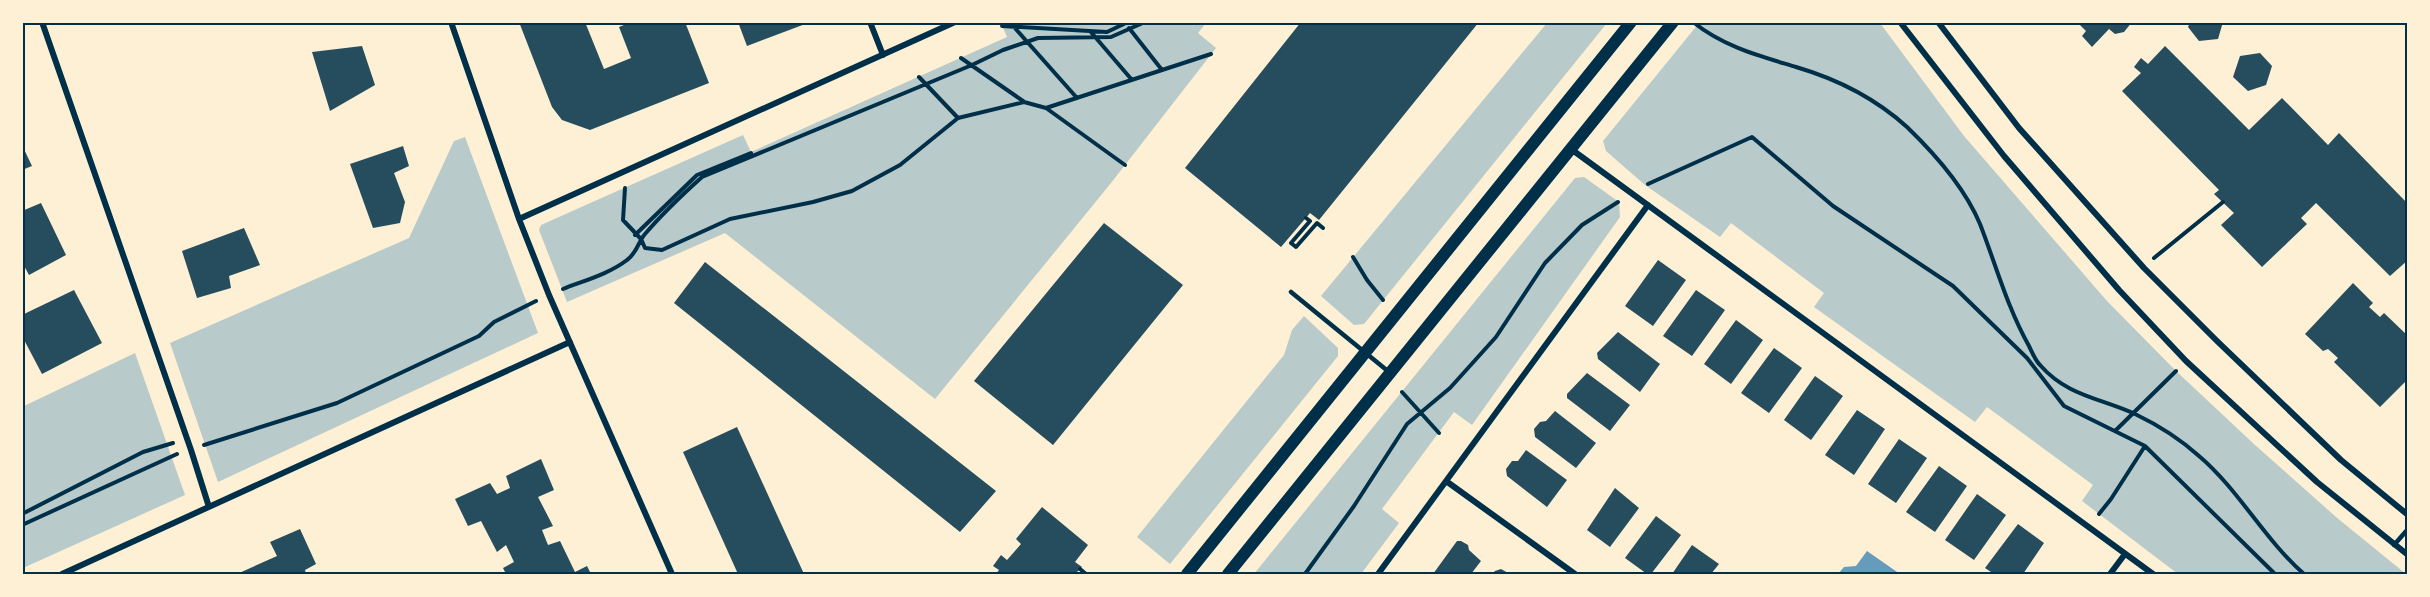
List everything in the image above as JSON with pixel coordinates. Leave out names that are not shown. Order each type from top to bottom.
[{"type":"main road","points":[[1187,574],[1631,22]]},
{"type":"main road","points":[[1228,574],[1673,22]]},
{"type":"street","points":[[42,22],[209,507]]},
{"type":"street","points":[[451,22],[519,219],[549,295],[672,574]]},
{"type":"street","points":[[870,22],[883,55]]},
{"type":"street","points":[[519,219],[955,22]]},
{"type":"street","points":[[1900,22],[2004,156],[2119,290],[2186,361],[2317,482],[2408,555]]},
{"type":"street","points":[[1938,22],[2019,128],[2144,267],[2217,341],[2342,460],[2408,514]]},
{"type":"street","points":[[1571,149],[2153,574]]},
{"type":"street","points":[[1378,574],[1648,205]]},
{"type":"street","points":[[62,574],[570,342]]},
{"type":"street","points":[[1446,481],[1575,574]]},
{"type":"street","points":[[2110,574],[2125,554]]},
{"type":"lane","points":[[1290,292],[1391,374]]},
{"type":"lane","points":[[2394,545],[2408,529]]},
{"type":"path","points":[[22,525],[172,456],[337,403],[479,336],[494,322],[549,295],[607,272],[627,260],[638,249],[641,239],[667,208],[702,177],[1003,50],[1038,38],[1111,37],[1145,22]]},
{"type":"path","points":[[1694,22],[1726,44],[1837,82],[1878,104],[1906,126],[1936,157],[1979,222],[2017,325],[2039,365],[2072,392],[2135,414],[2166,431],[2200,456],[2225,483],[2265,535],[2304,574]]},
{"type":"path","points":[[1002,26],[1107,32],[1127,23],[1162,70]]},
{"type":"path","points":[[1013,26],[1077,98]]},
{"type":"path","points":[[1090,31],[1132,80]]},
{"type":"path","points":[[1046,108],[1211,54]]},
{"type":"path","points":[[961,58],[1024,102],[1046,108],[1125,165]]},
{"type":"path","points":[[919,77],[958,118]]},
{"type":"path","points":[[625,188],[622,220],[641,239],[645,248],[662,250],[730,219],[813,202],[852,191],[900,165],[958,118],[1024,102]]},
{"type":"path","points":[[1645,186],[1752,137],[1833,206],[1953,286],[2027,358],[2064,406],[2145,446],[2275,574]]},
{"type":"path","points":[[635,235],[697,175],[751,153]]},
{"type":"path","points":[[1305,574],[1354,506],[1407,424],[1450,388],[1496,337],[1545,263],[1582,225],[1619,202]]},
{"type":"path","points":[[2154,258],[2223,202]]},
{"type":"path","points":[[1306,218],[1310,221],[1291,243],[1296,247],[1317,223],[1323,228]]},
{"type":"path","points":[[1353,257],[1383,300]]},
{"type":"path","points":[[2115,431],[2135,414],[2176,371]]},
{"type":"path","points":[[1402,392],[1439,433]]},
{"type":"path","points":[[22,514],[143,452],[187,438]]},
{"type":"path","points":[[2099,514],[2145,446]]},
{"type":"path","points":[[1080,569],[1086,574]]},
{"type":"shaded area","points":[[1001,23],[1206,23],[1198,33],[1216,48],[1111,183],[935,399],[725,233],[567,302],[539,230],[541,225],[743,135],[751,152],[1007,37]]},
{"type":"shaded area","points":[[1547,23],[1607,23],[1364,324],[1354,325],[1321,296]]},
{"type":"shaded area","points":[[1699,23],[1880,23],[1964,136],[2107,301],[2176,371],[2255,445],[2336,517],[2406,574],[2211,574],[2208,572],[2206,574],[2178,574],[2082,501],[2093,485],[1987,407],[1975,422],[1814,307],[1824,293],[1731,223],[1720,237],[1645,185],[1606,151],[1603,141]]},
{"type":"shaded area","points":[[465,137],[538,333],[218,482],[170,343],[409,238],[454,141]]},
{"type":"shaded area","points":[[1584,177],[1619,202],[1620,217],[1472,425],[1454,412],[1382,509],[1399,523],[1361,574],[1254,574],[1575,178]]},
{"type":"shaded area","points":[[1304,316],[1338,348],[1338,356],[1170,564],[1137,537],[1284,355],[1292,330]]},
{"type":"shaded area","points":[[135,353],[185,495],[23,568],[22,407]]},
{"type":"water","points":[[1867,551],[1900,574],[1838,574],[1844,567],[1856,566]]},
{"type":"building","points":[[519,22],[585,22],[604,69],[631,58],[619,27],[631,22],[685,22],[709,83],[590,130],[562,120],[552,107]]},
{"type":"building","points":[[738,22],[808,22],[808,23],[747,46]]},
{"type":"building","points":[[1301,22],[1479,22],[1319,220],[1310,213],[1281,247],[1185,168]]},
{"type":"building","points":[[2077,22],[2132,22],[2124,32],[2115,34],[2109,29],[2092,47],[2082,36],[2086,31]]},
{"type":"building","points":[[2190,22],[2223,22],[2218,39],[2199,41],[2188,27]]},
{"type":"building","points":[[362,46],[375,85],[330,111],[312,52]]},
{"type":"building","points":[[2165,46],[2249,130],[2282,98],[2328,145],[2339,133],[2408,204],[2408,260],[2390,276],[2316,203],[2301,218],[2307,224],[2262,267],[2221,225],[2234,213],[2214,194],[2219,190],[2122,91],[2141,73],[2134,67],[2141,58],[2148,64]]},
{"type":"building","points":[[2260,53],[2272,66],[2266,85],[2248,91],[2233,77],[2240,56]]},
{"type":"building","points":[[22,145],[32,166],[22,170]]},
{"type":"building","points":[[403,146],[409,166],[394,173],[405,202],[400,223],[373,228],[350,164]]},
{"type":"building","points":[[41,203],[66,255],[29,275],[22,262],[22,211]]},
{"type":"building","points":[[1104,223],[1183,285],[1053,445],[974,381]]},
{"type":"building","points":[[244,228],[260,265],[229,276],[231,288],[197,298],[182,251]]},
{"type":"building","points":[[1658,260],[1686,280],[1653,326],[1625,306]]},
{"type":"building","points":[[705,262],[996,491],[960,532],[674,303]]},
{"type":"building","points":[[2353,283],[2373,303],[2369,307],[2380,317],[2384,313],[2408,336],[2408,379],[2380,407],[2334,362],[2338,358],[2328,349],[2323,351],[2305,334]]},
{"type":"building","points":[[74,290],[102,343],[42,374],[22,336],[22,315]]},
{"type":"building","points":[[1696,290],[1725,310],[1692,356],[1663,336]]},
{"type":"building","points":[[1736,320],[1763,340],[1731,384],[1704,364]]},
{"type":"building","points":[[1618,332],[1660,364],[1640,392],[1598,359],[1597,353]]},
{"type":"building","points":[[1774,348],[1802,368],[1769,413],[1741,393]]},
{"type":"building","points":[[1587,373],[1630,405],[1610,431],[1567,398],[1567,394]]},
{"type":"building","points":[[1815,376],[1843,396],[1811,440],[1784,420]]},
{"type":"building","points":[[1857,410],[1885,429],[1854,475],[1825,455]]},
{"type":"building","points":[[1555,411],[1596,443],[1576,468],[1535,437],[1534,429]]},
{"type":"building","points":[[737,427],[804,574],[738,574],[683,452]]},
{"type":"building","points":[[1899,439],[1927,458],[1896,503],[1868,484]]},
{"type":"building","points":[[1526,450],[1567,480],[1547,507],[1507,476],[1506,469],[1512,461],[1518,461]]},
{"type":"building","points":[[541,459],[554,490],[538,497],[553,526],[542,530],[548,545],[560,541],[575,572],[587,566],[591,574],[506,574],[503,568],[514,562],[506,545],[497,552],[481,521],[468,526],[455,499],[490,483],[497,494],[510,488],[506,476]]},
{"type":"building","points":[[1939,466],[1967,486],[1935,532],[1906,512]]},
{"type":"building","points":[[1615,488],[1639,508],[1610,547],[1587,530]]},
{"type":"building","points":[[1977,494],[2006,515],[1974,560],[1945,540]]},
{"type":"building","points":[[1042,507],[1088,545],[1075,562],[1082,567],[1075,574],[996,574],[999,570],[993,566],[1001,555],[1007,560],[1021,544],[1016,539]]},
{"type":"building","points":[[1656,516],[1681,535],[1651,574],[1647,574],[1625,558]]},
{"type":"building","points":[[2018,524],[2044,543],[2023,574],[1994,574],[1985,568]]},
{"type":"building","points":[[300,529],[316,564],[305,570],[306,574],[237,574],[277,556],[270,542]]},
{"type":"building","points":[[1457,541],[1468,545],[1469,550],[1481,561],[1471,574],[1433,574]]},
{"type":"building","points":[[1692,545],[1719,564],[1711,574],[1672,574]]},
{"type":"building","points":[[1501,569],[1510,574],[1492,574],[1495,571]]}]
